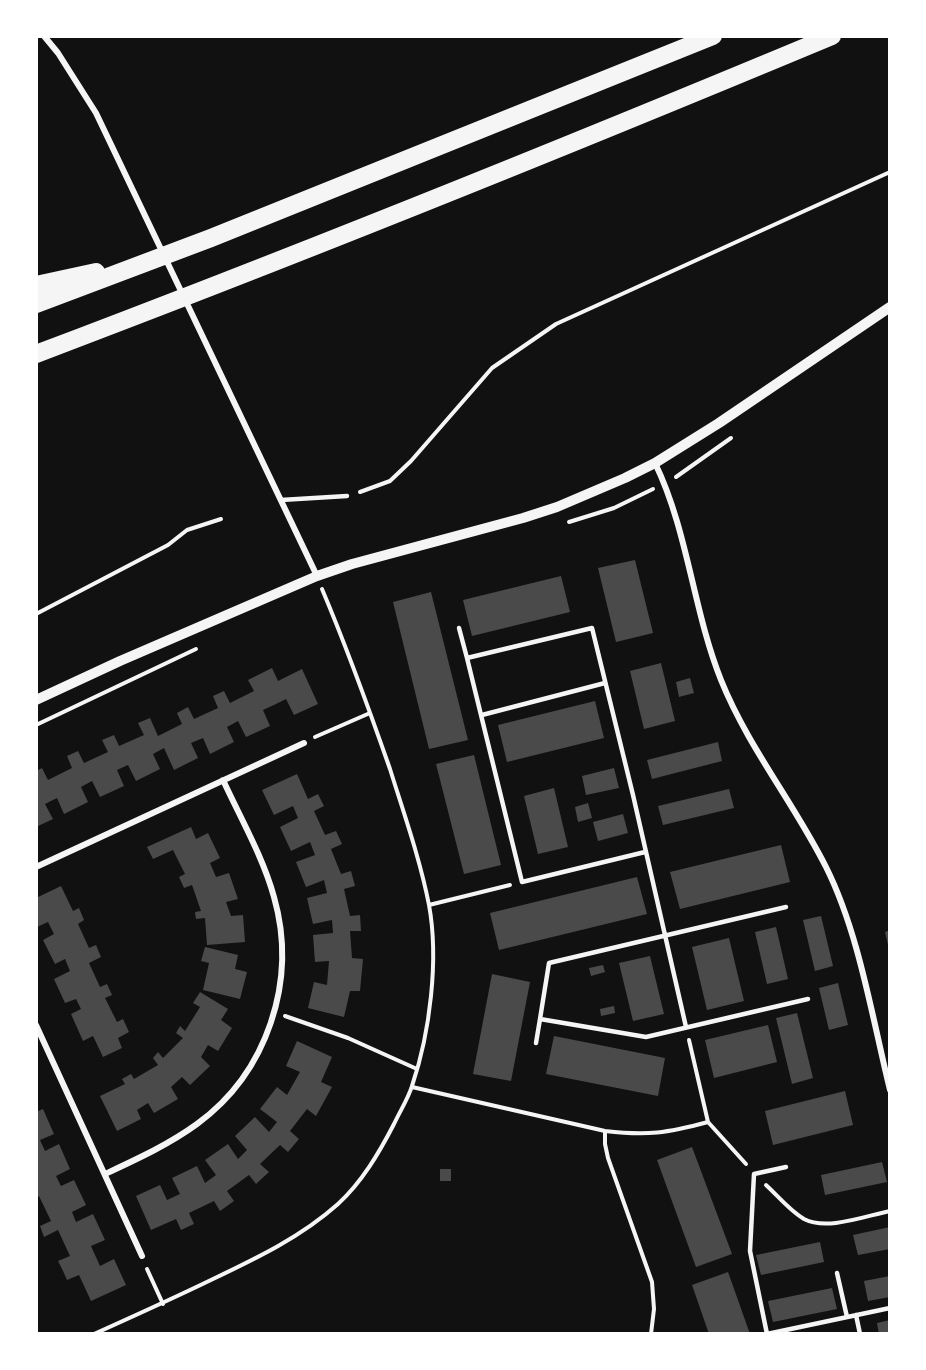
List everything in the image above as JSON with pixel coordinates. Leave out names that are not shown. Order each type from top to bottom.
[{"type":"highway","points":[[36,304],[155,260],[713,36]]},
{"type":"highway","points":[[36,354],[658,109],[832,36]]},
{"type":"highway","points":[[36,285],[155,260]]},
{"type":"street","points":[[44,36],[58,53],[96,113],[317,576]]},
{"type":"street","points":[[36,700],[317,576],[352,564],[558,507],[655,463],[719,423],[890,307]]},
{"type":"street","points":[[655,463],[670,497],[708,643],[727,694],[737,717],[813,843],[841,903],[855,946],[890,1090]]},
{"type":"street","points":[[36,867],[304,743]]},
{"type":"street","points":[[105,1174],[163,1146],[197,1124],[223,1102],[243,1079],[276,1013],[281,984],[282,955],[280,925],[274,898],[266,872],[223,780]]},
{"type":"street","points":[[36,1024],[142,1256]]},
{"type":"lane","points":[[281,500],[347,496]]},
{"type":"lane","points":[[459,628],[522,882],[645,852]]},
{"type":"lane","points":[[467,658],[592,628],[686,1028]]},
{"type":"lane","points":[[482,716],[605,683]]},
{"type":"lane","points":[[536,1043],[549,963],[786,908]]},
{"type":"lane","points":[[540,1019],[646,1037],[808,999]]},
{"type":"lane","points":[[786,1167],[754,1174],[750,1251],[767,1334],[890,1308]]},
{"type":"lane","points":[[837,1273],[847,1317]]},
{"type":"lane","points":[[856,1315],[860,1334]]},
{"type":"path","points":[[347,496],[390,481],[411,461],[492,368],[556,324],[890,172]]},
{"type":"path","points":[[36,614],[168,545],[187,530],[221,519]]},
{"type":"path","points":[[94,1334],[163,1304],[270,1251],[288,1241],[339,1203],[363,1176],[382,1146],[412,1087],[429,1015],[432,984],[433,960],[429,905],[407,822],[370,713],[317,576]]},
{"type":"path","points":[[36,725],[198,648]]},
{"type":"path","points":[[304,743],[370,713]]},
{"type":"path","points":[[429,905],[522,882]]},
{"type":"path","points":[[276,1013],[348,1038],[417,1069]]},
{"type":"path","points":[[686,1028],[708,1122],[754,1174],[802,1218],[814,1224],[827,1225],[890,1211]]},
{"type":"path","points":[[412,1087],[605,1131],[634,1135],[655,1134],[708,1122]]},
{"type":"path","points":[[605,1131],[608,1158],[652,1282],[654,1298],[651,1334]]},
{"type":"path","points":[[142,1256],[163,1304]]},
{"type":"building","points":[[635,560],[653,633],[616,642],[598,568]]},
{"type":"building","points":[[561,576],[570,612],[472,636],[463,600]]},
{"type":"building","points":[[431,592],[468,740],[429,749],[393,602]]},
{"type":"building","points":[[661,663],[675,721],[644,729],[630,671]]},
{"type":"building","points":[[272,668],[278,681],[302,669],[318,704],[294,715],[286,699],[263,710],[270,726],[246,737],[238,721],[227,727],[234,742],[210,754],[203,738],[191,743],[198,758],[174,770],[164,748],[153,754],[160,769],[136,781],[128,765],[117,770],[124,786],[100,797],[92,781],[81,787],[88,802],[64,814],[57,798],[45,804],[53,819],[36,827],[36,771],[42,768],[48,780],[72,768],[67,756],[78,751],[84,763],[108,752],[102,740],[114,735],[119,746],[144,735],[138,723],[150,718],[158,736],[182,724],[177,713],[188,707],[194,719],[218,708],[213,696],[224,691],[230,703],[254,691],[248,680]]},
{"type":"building","points":[[690,678],[694,693],[679,697],[676,682]]},
{"type":"building","points":[[595,701],[604,738],[507,762],[498,725]]},
{"type":"building","points":[[718,742],[722,761],[652,779],[647,760]]},
{"type":"building","points":[[474,755],[501,865],[464,874],[436,764]]},
{"type":"building","points":[[614,768],[619,788],[586,795],[582,776]]},
{"type":"building","points":[[297,774],[308,799],[318,794],[324,806],[314,811],[325,835],[336,831],[342,844],[331,849],[341,874],[351,871],[355,886],[344,889],[350,916],[360,915],[361,931],[350,931],[352,958],[363,959],[360,991],[350,991],[344,1017],[308,1008],[314,982],[327,985],[329,961],[315,962],[313,935],[333,933],[332,920],[313,924],[307,898],[327,893],[324,880],[306,887],[296,862],[315,855],[310,842],[291,851],[280,827],[298,818],[293,806],[274,815],[262,790]]},
{"type":"building","points":[[554,788],[568,847],[538,854],[524,796]]},
{"type":"building","points":[[729,789],[734,808],[663,825],[658,806]]},
{"type":"building","points":[[588,803],[592,818],[578,822],[575,807]]},
{"type":"building","points":[[623,814],[628,833],[598,841],[593,822]]},
{"type":"building","points":[[191,827],[196,839],[208,833],[220,858],[210,863],[216,877],[229,873],[238,899],[226,902],[231,916],[243,915],[245,942],[207,945],[205,918],[196,919],[195,912],[201,911],[192,885],[184,888],[179,877],[185,874],[173,850],[153,859],[147,847]]},
{"type":"building","points":[[781,845],[790,882],[680,909],[670,872]]},
{"type":"building","points":[[637,877],[647,914],[499,950],[490,913]]},
{"type":"building","points":[[61,886],[73,911],[79,908],[84,920],[78,924],[89,948],[96,945],[101,957],[89,963],[100,987],[107,984],[112,995],[105,998],[117,1022],[123,1019],[129,1032],[118,1038],[122,1048],[103,1057],[93,1036],[83,1041],[71,1014],[81,1009],[76,999],[65,1003],[54,979],[70,971],[65,959],[55,964],[43,940],[54,934],[48,922],[37,927],[36,925],[36,898]]},
{"type":"building","points":[[821,916],[833,966],[815,971],[803,920]]},
{"type":"building","points":[[776,927],[788,979],[767,984],[755,932]]},
{"type":"building","points":[[890,930],[890,949],[889,949],[885,932]]},
{"type":"building","points":[[729,938],[744,1001],[707,1010],[692,947]]},
{"type":"building","points":[[205,947],[238,955],[235,969],[247,972],[240,999],[203,990],[209,963],[201,961]]},
{"type":"building","points":[[650,956],[664,1014],[633,1021],[619,963]]},
{"type":"building","points":[[603,965],[605,972],[591,976],[589,968]]},
{"type":"building","points":[[492,974],[530,982],[511,1081],[473,1074]]},
{"type":"building","points":[[838,983],[848,1025],[829,1030],[819,988]]},
{"type":"building","points":[[200,992],[228,1009],[221,1020],[232,1028],[218,1051],[208,1045],[201,1057],[210,1066],[190,1085],[182,1077],[171,1087],[178,1099],[154,1113],[148,1103],[137,1110],[141,1119],[117,1131],[100,1096],[125,1084],[122,1079],[131,1074],[134,1079],[158,1065],[153,1058],[158,1052],[163,1058],[183,1038],[176,1033],[180,1026],[185,1031],[200,1007],[193,1003]]},
{"type":"building","points":[[614,1006],[615,1013],[601,1016],[600,1009]]},
{"type":"building","points":[[797,1013],[813,1078],[792,1084],[776,1018]]},
{"type":"building","points":[[768,1025],[777,1062],[714,1078],[705,1040]]},
{"type":"building","points":[[554,1036],[665,1058],[658,1096],[546,1074]]},
{"type":"building","points":[[297,1041],[332,1057],[321,1082],[332,1087],[316,1116],[307,1109],[290,1131],[299,1139],[288,1152],[280,1145],[260,1164],[269,1172],[256,1184],[249,1175],[227,1191],[234,1201],[220,1211],[214,1201],[189,1213],[194,1224],[181,1230],[176,1219],[151,1230],[136,1196],[160,1185],[167,1200],[180,1194],[172,1178],[197,1166],[205,1183],[216,1175],[205,1160],[228,1144],[238,1159],[247,1150],[235,1136],[255,1117],[269,1132],[277,1122],[260,1109],[277,1087],[287,1095],[300,1072],[286,1066]]},
{"type":"building","points":[[845,1091],[853,1125],[773,1145],[765,1111]]},
{"type":"building","points":[[43,1109],[54,1134],[40,1140],[45,1151],[59,1144],[70,1169],[56,1176],[61,1186],[74,1180],[86,1205],[72,1212],[76,1222],[93,1214],[105,1240],[91,1246],[100,1266],[114,1259],[126,1285],[91,1301],[79,1275],[67,1280],[58,1261],[70,1256],[58,1230],[44,1237],[40,1226],[51,1221],[39,1196],[36,1198],[36,1112]]},
{"type":"building","points":[[692,1147],[732,1254],[696,1267],[657,1160]]},
{"type":"building","points":[[882,1162],[887,1182],[825,1195],[821,1175]]},
{"type":"building","points":[[440,1169],[451,1169],[451,1181],[440,1181]]},
{"type":"building","points":[[890,1227],[890,1249],[858,1255],[853,1235]]},
{"type":"building","points":[[820,1242],[824,1262],[761,1275],[756,1255]]},
{"type":"building","points":[[728,1272],[750,1334],[709,1334],[692,1285]]},
{"type":"building","points":[[890,1276],[890,1297],[868,1301],[864,1281]]},
{"type":"building","points":[[832,1288],[837,1309],[773,1322],[768,1301]]},
{"type":"building","points":[[890,1320],[890,1334],[879,1334],[877,1323]]}]
